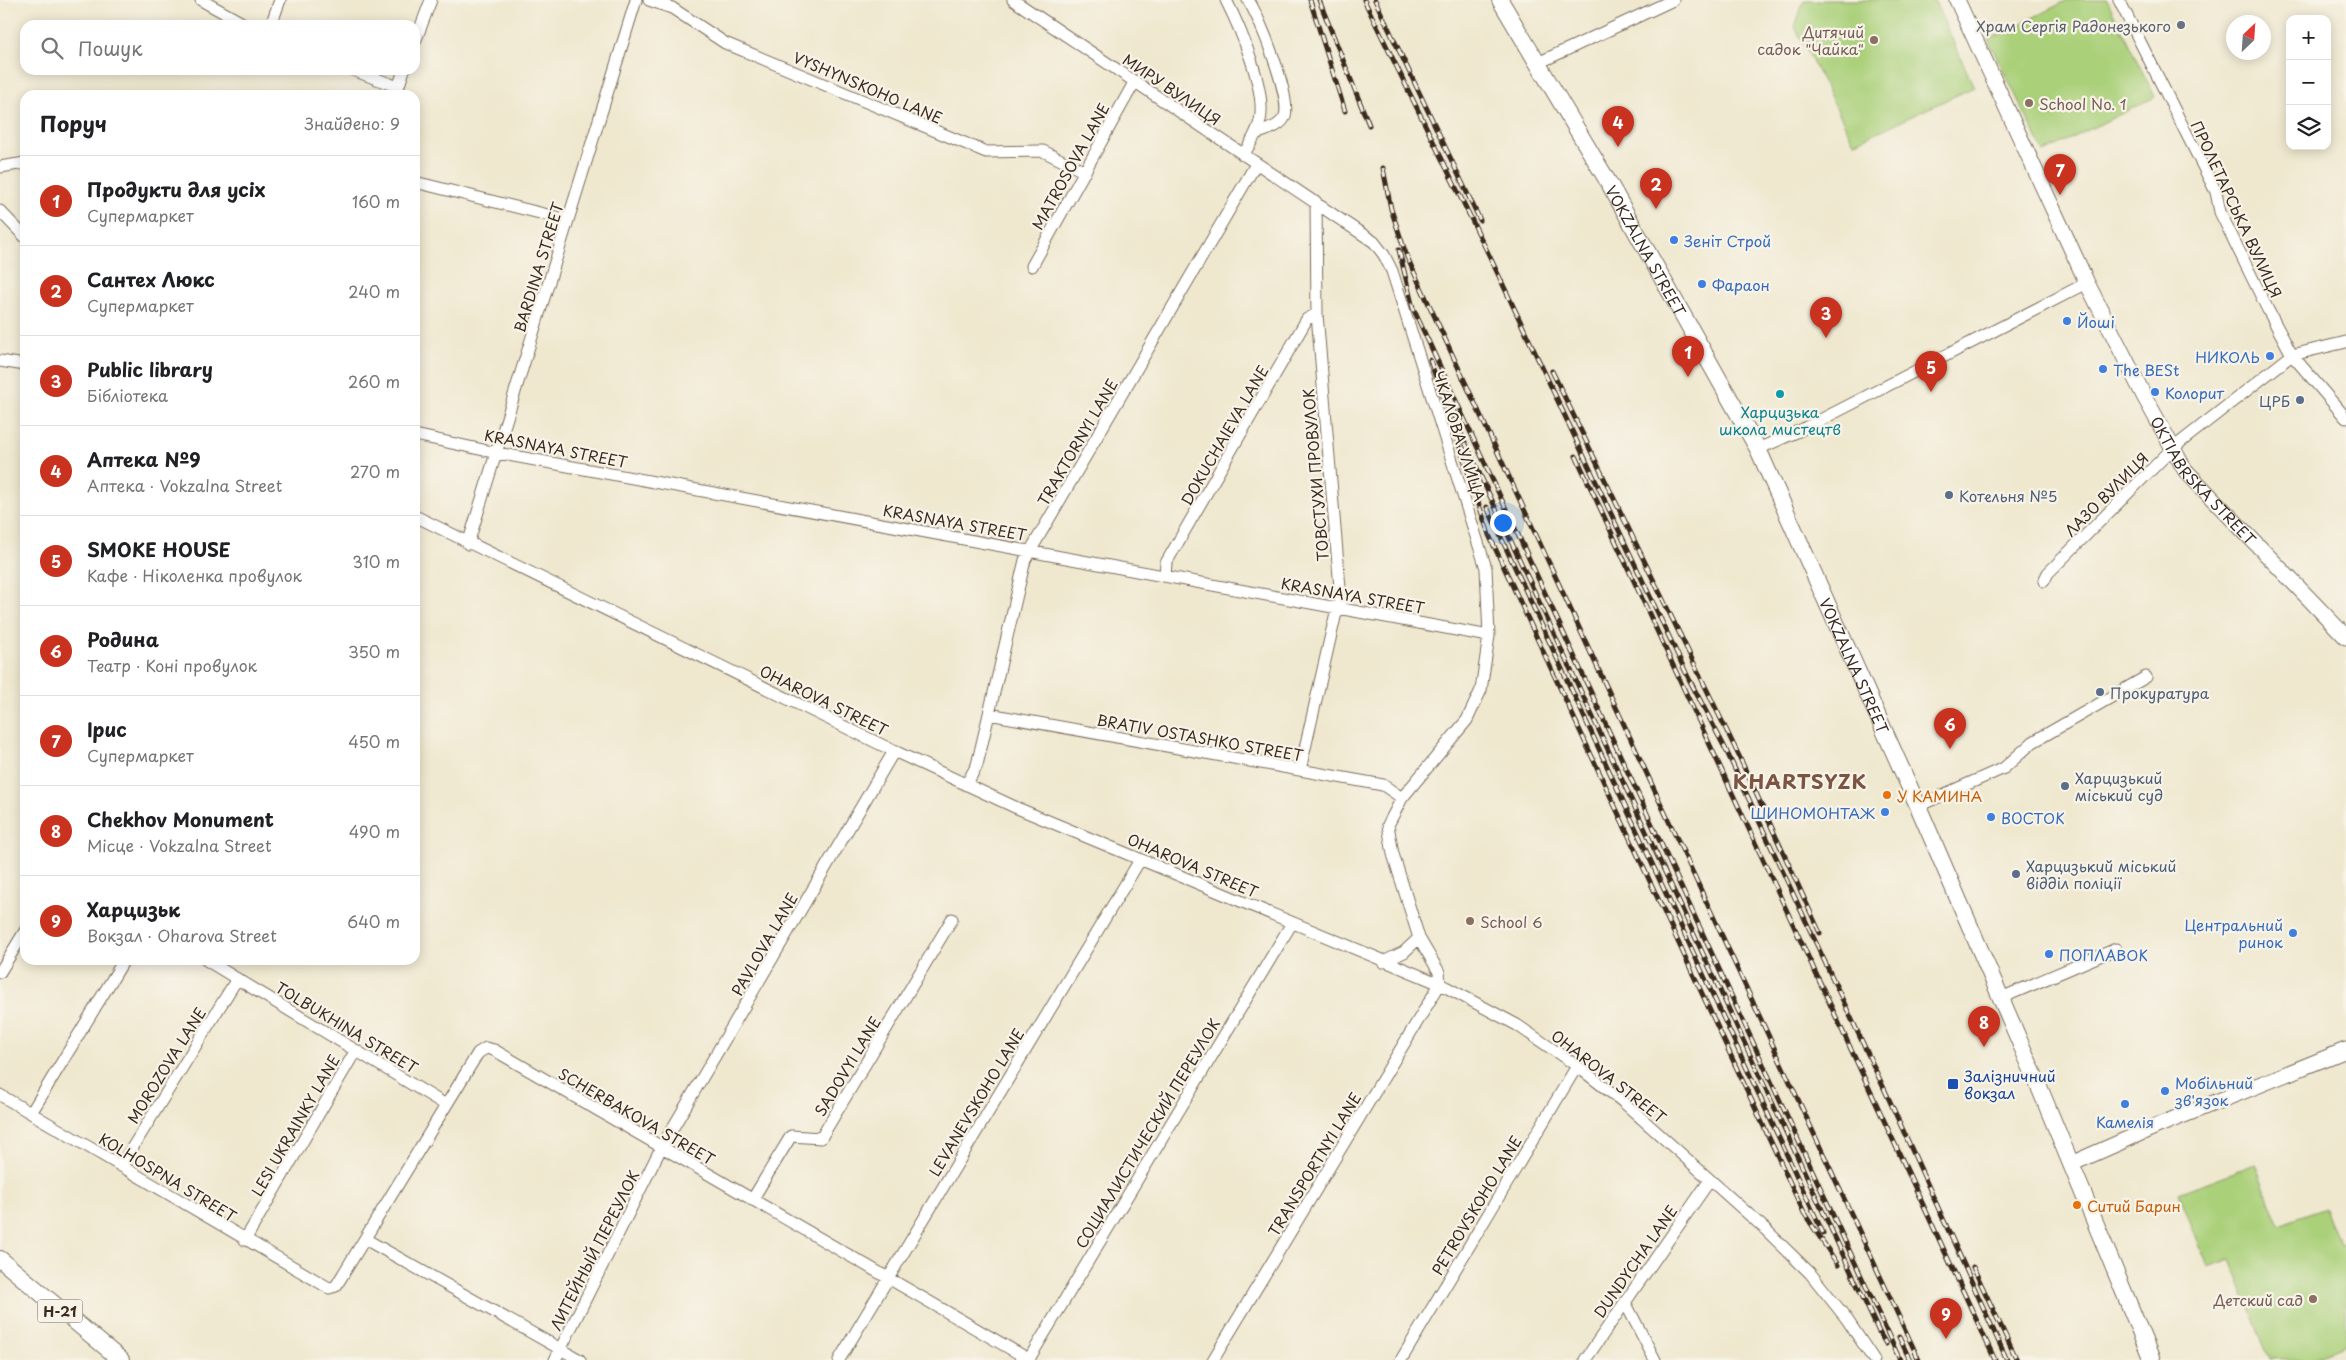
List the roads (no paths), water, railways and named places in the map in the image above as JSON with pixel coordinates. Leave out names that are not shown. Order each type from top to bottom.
[{"type":"main road","name":"VOKZALNA STREET","points":[[1500,0],[1610,185],[1758,449],[1918,806],[2001,998],[2152,1360]]},
{"type":"main road","name":"OKTIABRSKA STREET","points":[[1957,0],[2087,282],[2144,396],[2185,470],[2346,637]]},
{"type":"main road","points":[[2071,1164],[2159,1125],[2346,1050]]},
{"type":"main road","name":"Н-21","points":[[0,1259],[121,1360]]},
{"type":"street","points":[[200,0],[237,20]]},
{"type":"street","points":[[273,20],[280,0]]},
{"type":"street","points":[[420,29],[431,0]]},
{"type":"street","name":"BARDINA STREET","points":[[468,544],[636,0]]},
{"type":"street","name":"VYSHYNSKOHO LANE","points":[[649,0],[672,8],[724,43],[986,152],[1043,151],[1084,172]]},
{"type":"street","name":"МИРУ ВУЛИЦЯ","points":[[1013,0],[1256,164],[1316,202]]},
{"type":"street","points":[[1226,0],[1259,84],[1261,119],[1256,134],[1243,154]]},
{"type":"street","points":[[1248,0],[1270,48],[1285,100],[1285,115],[1282,121],[1256,134]]},
{"type":"street","points":[[1538,63],[1673,0]]},
{"type":"street","name":"ПРОЛЕТАРСЬКА ВУЛИЦЯ","points":[[2119,0],[2216,192],[2220,212],[2292,355],[2346,418]]},
{"type":"street","points":[[363,75],[395,90]]},
{"type":"street","points":[[397,90],[402,75]]},
{"type":"street","name":"MATROSOVA LANE","points":[[1032,266],[1134,82]]},
{"type":"street","points":[[0,167],[20,163]]},
{"type":"street","name":"TRAKTORNYI LANE","points":[[966,785],[977,765],[1025,560],[1256,164]]},
{"type":"street","points":[[420,183],[568,220]]},
{"type":"street","name":"ТОВСТУХИ ПРОВУЛОК","points":[[1300,770],[1341,600],[1316,314],[1316,202]]},
{"type":"street","name":"ЧКАЛОВА УЛИЦА","points":[[1316,202],[1374,242],[1392,271],[1486,568],[1489,636],[1481,690],[1467,720],[1402,798],[1388,825],[1393,854],[1418,938],[1439,972],[1440,984]]},
{"type":"street","points":[[0,211],[20,232]]},
{"type":"street","points":[[1758,449],[1801,430],[2087,282]]},
{"type":"street","name":"DOKUCHAIEVA LANE","points":[[1165,576],[1166,563],[1307,320],[1316,314]]},
{"type":"street","name":"ЛАЗО ВУЛИЦЯ","points":[[2044,581],[2048,573],[2173,448],[2292,355],[2346,342]]},
{"type":"street","points":[[0,361],[20,364]]},
{"type":"street","name":"KRASNAYA STREET","points":[[420,436],[497,452],[1489,636]]},
{"type":"street","name":"OHAROVA STREET","points":[[420,519],[468,544],[894,752],[1140,860],[1440,984],[1517,1025],[1577,1066],[1622,1101],[1764,1228],[1810,1273],[1846,1318],[1874,1360]]},
{"type":"street","points":[[1918,806],[2004,768],[2033,742],[2146,677]]},
{"type":"street","name":"BRATIV OSTASHKO STREET","points":[[989,714],[1383,785],[1402,798]]},
{"type":"street","name":"PAVLOVA LANE","points":[[660,1150],[894,752]]},
{"type":"street","name":"LEVANEVSKOHO LANE","points":[[839,1360],[1140,860]]},
{"type":"street","name":"SADOVYI LANE","points":[[752,1200],[791,1136],[821,1138],[952,919]]},
{"type":"street","name":"СОЦИАЛИСТИЧЕСКИЙ ПЕРЕУЛОК","points":[[1030,1360],[1292,923]]},
{"type":"street","points":[[0,972],[20,938]]},
{"type":"street","points":[[1383,962],[1404,952],[1418,938]]},
{"type":"street","points":[[2001,998],[2116,949]]},
{"type":"street","points":[[31,1113],[121,965]]},
{"type":"street","name":"TOLBUKHINA STREET","points":[[214,965],[446,1105]]},
{"type":"street","name":"MOROZOVA LANE","points":[[121,1166],[237,979]]},
{"type":"street","name":"TRANSPORTNYI LANE","points":[[1213,1360],[1440,984]]},
{"type":"street","name":"SCHERBAKOVA STREET","points":[[322,1285],[330,1288],[336,1286],[478,1053],[486,1048],[494,1050],[660,1150],[752,1200],[1030,1360]]},
{"type":"street","name":"LESI UKRAINKY LANE","points":[[245,1240],[356,1050]]},
{"type":"street","name":"PETROVSKOHO LANE","points":[[1401,1360],[1577,1066]]},
{"type":"street","name":"KOLHOSPNA STREET","points":[[0,1095],[322,1285]]},
{"type":"street","name":"ЛИТЕЙНЫЙ ПЕРЕУЛОК","points":[[554,1360],[660,1150]]},
{"type":"street","name":"DUNDYCHA LANE","points":[[1585,1360],[1710,1180]]},
{"type":"street","points":[[365,1239],[580,1360]]},
{"type":"street","points":[[1625,1302],[1655,1360]]},
{"type":"railway","points":[[1310,0],[1345,111]]},
{"type":"railway","points":[[1319,0],[1369,125]]},
{"type":"railway","points":[[1364,0],[1489,255],[1689,679],[1725,748],[1888,1097],[2007,1360]]},
{"type":"railway","points":[[1375,0],[1480,220]]},
{"type":"railway","points":[[1383,168],[1391,209],[1407,257],[1919,1360]]},
{"type":"railway","points":[[1399,250],[1413,308],[1900,1360]]},
{"type":"railway","points":[[1430,360],[1450,419]]},
{"type":"railway","points":[[1552,371],[1739,756],[1820,933]]},
{"type":"railway","points":[[1453,409],[1462,436],[1886,1344]]},
{"type":"railway","points":[[1457,438],[1489,535],[1804,1213],[1838,1265]]},
{"type":"railway","points":[[1576,456],[1995,1360]]},
{"type":"railway","points":[[1487,507],[1823,1233]]},
{"type":"railway","points":[[1973,1267],[2017,1360]]},
{"type":"railway","points":[[1899,1337],[1910,1360]]},
{"type":"place","name":"Храм Сергія Радонезького","points":[[2181,25]]},
{"type":"place","name":"Дитячий садок \"Чайка\"","points":[[1874,40]]},
{"type":"place","name":"School No. 1","points":[[2029,103]]},
{"type":"place","name":"Аптека №9","points":[[1618,147]]},
{"type":"place","name":"Ірис","points":[[2060,195]]},
{"type":"place","name":"Сантех Люкс","points":[[1656,209]]},
{"type":"place","name":"Зеніт Строй","points":[[1674,240]]},
{"type":"place","name":"Фараон","points":[[1702,284]]},
{"type":"place","name":"Йоші","points":[[2067,321]]},
{"type":"place","name":"Public library","points":[[1826,338]]},
{"type":"place","name":"НИКОЛЬ","points":[[2270,356]]},
{"type":"place","name":"The BESt","points":[[2103,369]]},
{"type":"place","name":"Продукти для усіх","points":[[1688,377]]},
{"type":"place","name":"SMOKE HOUSE","points":[[1931,392]]},
{"type":"place","name":"Колорит","points":[[2155,392]]},
{"type":"place","name":"Харцизька школа мистецтв","points":[[1780,394]]},
{"type":"place","name":"ЦРБ","points":[[2300,400]]},
{"type":"place","name":"Котельня №5","points":[[1949,495]]},
{"type":"place","name":"Прокуратура","points":[[2100,692]]},
{"type":"place","name":"Родина","points":[[1950,749]]},
{"type":"place","name":"Харцизький міський суд","points":[[2065,786]]},
{"type":"place","name":"У КАМИНА","points":[[1887,795]]},
{"type":"place","name":"ШИНОМОНТАЖ","points":[[1885,812]]},
{"type":"place","name":"ВОСТОК","points":[[1991,817]]},
{"type":"place","name":"Харцизький міський відділ поліції","points":[[2016,874]]},
{"type":"place","name":"School 6","points":[[1470,921]]},
{"type":"place","name":"Центральний ринок","points":[[2293,933]]},
{"type":"place","name":"ПОПЛАВОК","points":[[2049,954]]},
{"type":"place","name":"Chekhov Monument","points":[[1984,1047]]},
{"type":"place","name":"Залізничний вокзал","points":[[1953,1084]]},
{"type":"place","name":"Мобільний зв'язок","points":[[2165,1091]]},
{"type":"place","name":"Камелія","points":[[2125,1104]]},
{"type":"place","name":"Ситий Барин","points":[[2077,1205]]},
{"type":"place","name":"Детский сад","points":[[2313,1299]]},
{"type":"place","name":"Харцизьк","points":[[1946,1339]]},
{"type":"district","name":"KHARTSYZK","points":[[1800,781]]}]
